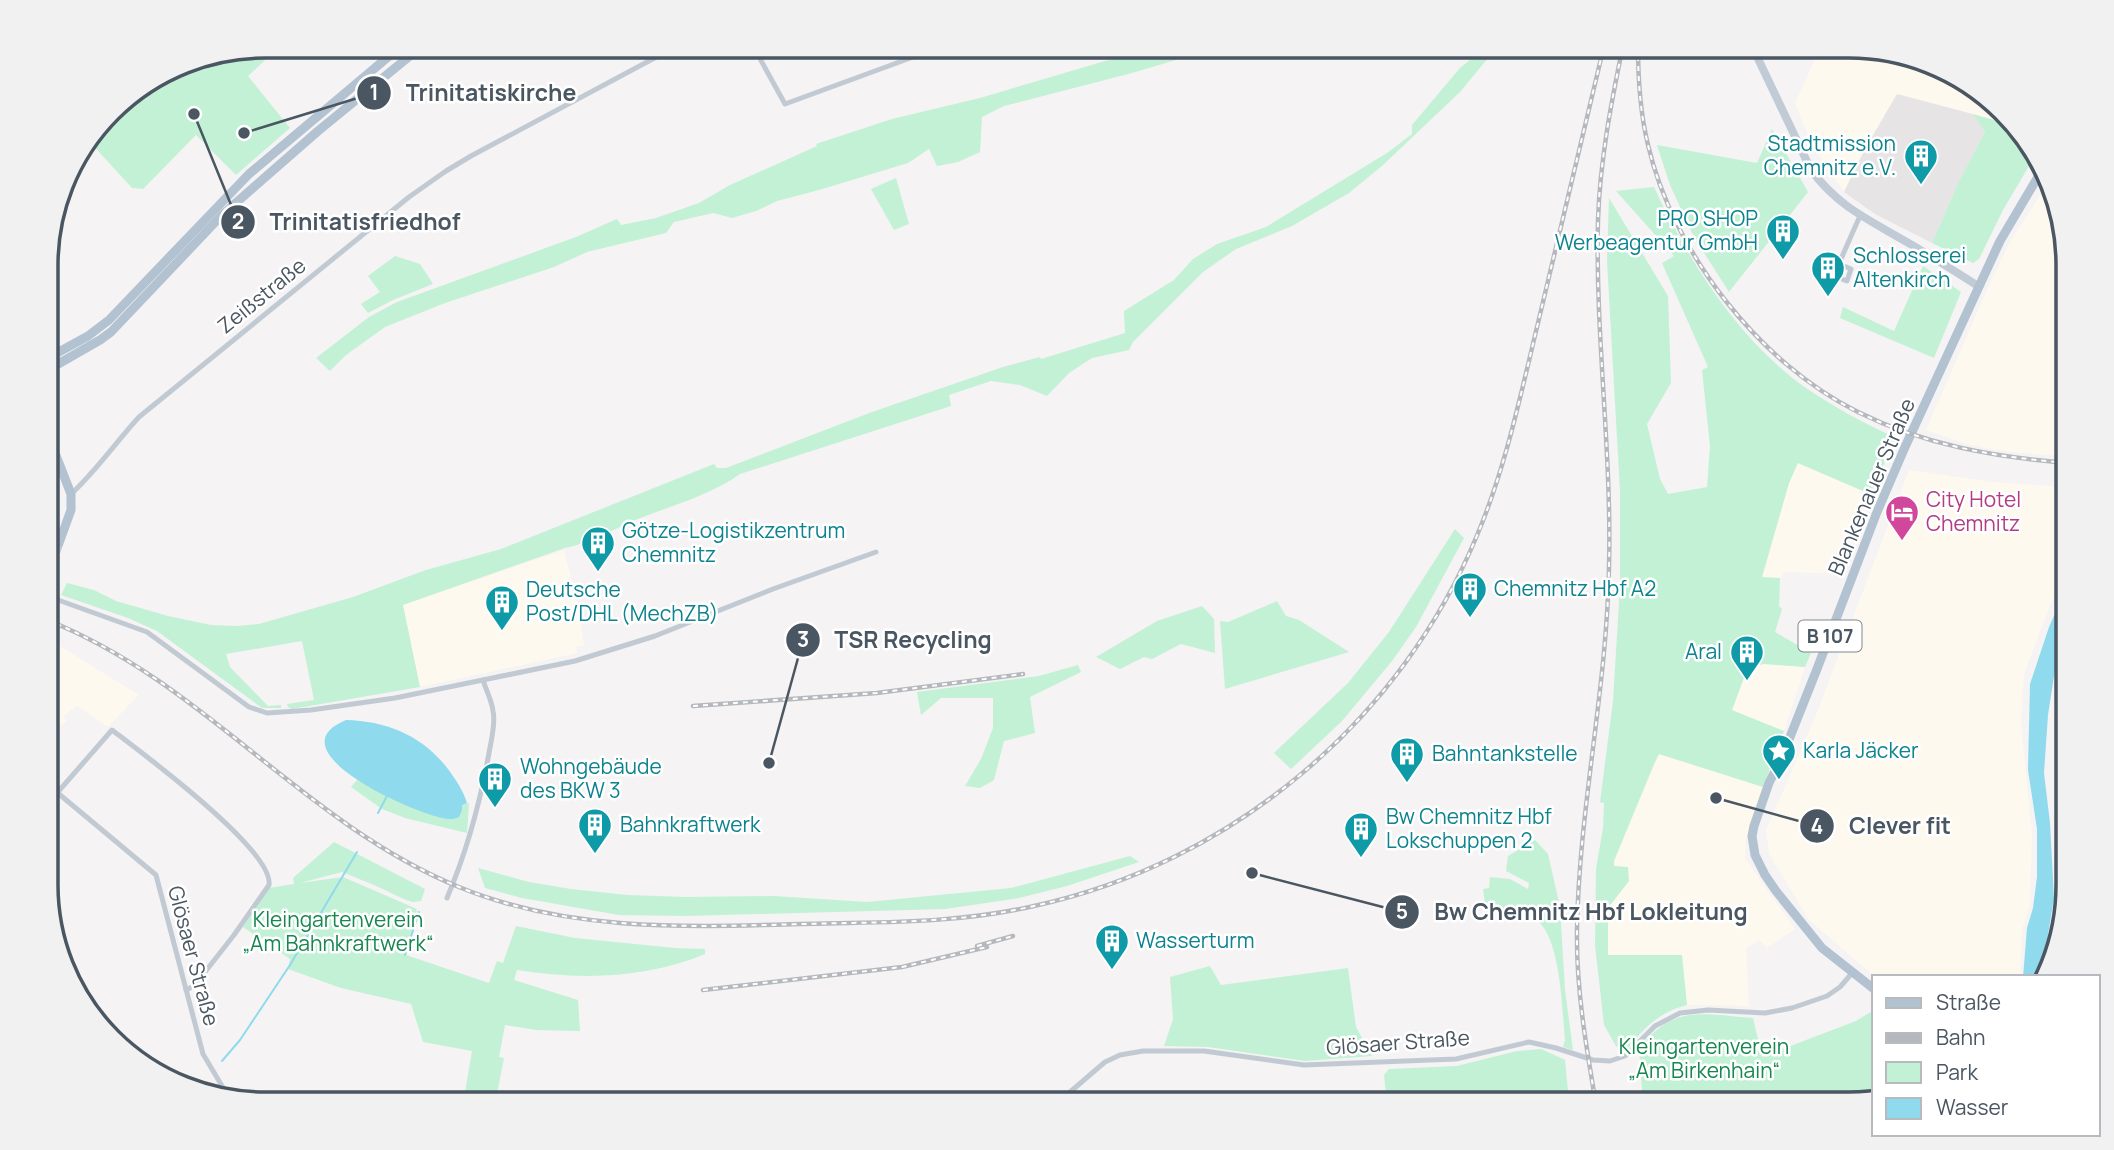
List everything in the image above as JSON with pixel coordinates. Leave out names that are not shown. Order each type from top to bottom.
[{"type":"main road","points":[[58,352],[88,336],[109,320],[244,179],[386,58]]},
{"type":"main road","points":[[58,365],[111,332],[221,216],[403,58]]},
{"type":"main road","points":[[1758,58],[1811,170],[1834,197],[1860,216],[1903,239],[1978,286]]},
{"type":"main road","name":"Blankenauer Straße","points":[[1853,972],[1816,941],[1765,875],[1755,855],[1752,836],[1754,826],[1877,513],[2006,227],[2037,178]]},
{"type":"main road","points":[[58,466],[71,494],[71,510],[59,543]]},
{"type":"main road","name":"B 107","points":[[1853,972],[1872,987]]},
{"type":"street","name":"Zeißstraße","points":[[71,494],[92,474],[139,417],[410,197],[471,156],[655,58]]},
{"type":"street","points":[[760,58],[785,104],[910,58]]},
{"type":"street","points":[[1839,264],[1860,216]]},
{"type":"street","points":[[58,600],[147,632],[250,707],[267,713],[311,710],[383,699],[575,661],[646,639],[876,552]]},
{"type":"street","points":[[447,898],[463,862],[491,741],[494,712],[483,680]]},
{"type":"street","points":[[58,792],[113,730],[220,816],[260,863],[269,879],[269,885],[194,986],[186,990]]},
{"type":"street","name":"Glösaer Straße","points":[[58,794],[156,875],[203,1054],[223,1088]]},
{"type":"street","name":"Glösaer Straße","points":[[1070,1092],[1105,1062],[1120,1055],[1143,1051],[1204,1051],[1304,1065],[1456,1059],[1529,1042],[1593,1060],[1610,1061],[1625,1056],[1655,1026],[1680,1013],[1708,1010],[1765,1013],[1792,1008],[1827,996],[1853,972]]},
{"type":"shaded area","points":[[1816,58],[1863,58],[1916,69],[1941,79],[1986,109],[2000,123],[1897,94],[1844,192],[1823,163],[1795,103]]},
{"type":"shaded area","points":[[1897,94],[1973,114],[1985,132],[1959,181],[1932,243],[1875,214],[1844,192]]},
{"type":"shaded area","points":[[2043,191],[2054,238],[2056,265],[2056,454],[2002,451],[1966,444],[1926,430],[2010,242]]},
{"type":"shaded area","points":[[1797,463],[1870,494],[1852,536],[1840,574],[1785,572],[1780,578],[1762,578],[1789,483]]},
{"type":"shaded area","points":[[1909,470],[1993,482],[2056,486],[2056,595],[2024,674],[2021,722],[2032,835],[2030,904],[2022,930],[2020,975],[1873,975],[1809,920],[1769,854],[1766,830],[1814,720]]},
{"type":"shaded area","points":[[564,550],[579,609],[584,645],[576,647],[577,653],[420,687],[403,605]]},
{"type":"shaded area","points":[[58,645],[139,695],[108,727],[77,706],[64,716],[67,721],[58,727]]},
{"type":"shaded area","points":[[1764,664],[1805,667],[1784,731],[1732,711],[1748,667]]},
{"type":"shaded area","points":[[1659,754],[1763,787],[1746,839],[1745,858],[1795,929],[1767,948],[1760,940],[1746,948],[1749,1006],[1687,1005],[1682,955],[1608,956],[1608,908],[1629,881],[1614,866],[1614,861]]},
{"type":"green space","points":[[267,58],[248,76],[290,128],[236,175],[196,135],[143,189],[132,188],[95,147],[118,118],[161,85],[185,73],[224,62]]},
{"type":"green space","points":[[1117,58],[1183,58],[1004,106],[982,117],[980,152],[958,162],[937,166],[929,149],[908,163],[777,201],[732,218],[713,213],[674,222],[666,233],[587,252],[554,267],[445,303],[385,327],[346,355],[330,371],[316,358],[369,317],[397,302],[576,237],[617,219],[621,225],[656,218],[699,203],[730,185],[817,146],[816,144],[892,119],[980,98]]},
{"type":"green space","points":[[1472,58],[1488,58],[1460,92],[1383,165],[1349,193],[1292,226],[1236,249],[1203,272],[1133,342],[1129,350],[1092,358],[1069,373],[1047,396],[1020,385],[991,381],[949,395],[951,406],[740,474],[702,495],[635,520],[592,540],[403,605],[420,687],[292,709],[287,704],[314,700],[302,641],[226,654],[230,667],[268,706],[281,705],[281,708],[262,708],[157,631],[61,595],[67,583],[168,616],[211,625],[259,624],[353,597],[426,570],[501,549],[714,464],[717,468],[726,468],[872,412],[1003,367],[1040,357],[1041,359],[1125,333],[1124,311],[1174,280],[1193,259],[1217,244],[1266,227],[1387,153],[1412,134],[1412,125],[1460,68]]},
{"type":"green space","points":[[1973,114],[1999,122],[2030,164],[1979,259],[1973,263],[1932,243],[1959,181],[1985,132]]},
{"type":"green space","points":[[1772,129],[1808,192],[1729,292],[1694,237],[1670,185],[1657,145],[1757,163]]},
{"type":"green space","points":[[896,178],[909,224],[894,230],[871,189]]},
{"type":"green space","points":[[1654,187],[1682,242],[1716,296],[1757,345],[1803,386],[1848,414],[1896,438],[1870,494],[1798,463],[1789,483],[1762,577],[1780,578],[1779,606],[1782,609],[1775,632],[1811,653],[1805,667],[1764,664],[1748,667],[1732,710],[1784,731],[1763,787],[1659,754],[1654,764],[1614,861],[1614,866],[1628,867],[1629,881],[1608,908],[1608,955],[1682,955],[1687,1005],[1660,1017],[1626,1050],[1622,1050],[1616,1046],[1604,1025],[1595,945],[1596,869],[1604,803],[1600,802],[1613,701],[1620,586],[1620,491],[1607,261],[1609,198],[1668,296],[1671,383],[1647,424],[1660,479],[1668,494],[1707,487],[1710,446],[1702,370],[1708,367],[1662,263],[1674,256],[1616,191]]},
{"type":"green space","points":[[395,256],[420,264],[433,284],[368,313],[361,304],[380,292],[368,276]]},
{"type":"green space","points":[[1923,266],[1961,292],[1934,358],[1840,318],[1843,307],[1894,331]]},
{"type":"green space","points":[[1455,529],[1464,538],[1416,627],[1392,661],[1342,721],[1291,769],[1274,753],[1348,683],[1389,632]]},
{"type":"green space","points":[[1277,601],[1286,616],[1299,620],[1349,652],[1225,689],[1220,621],[1228,622]]},
{"type":"green space","points":[[1202,606],[1214,619],[1215,653],[1181,644],[1152,659],[1144,657],[1120,669],[1096,657],[1157,621]]},
{"type":"green space","points":[[1078,665],[1081,672],[1030,697],[1035,733],[1004,741],[994,780],[980,788],[965,786],[981,759],[993,728],[993,698],[941,698],[921,715],[917,692],[1039,676]]},
{"type":"green space","points":[[357,780],[427,812],[469,803],[467,833],[405,818],[382,809],[351,787]]},
{"type":"green space","points":[[1535,840],[1548,854],[1560,907],[1565,990],[1573,1050],[1563,1047],[1565,1040],[1559,978],[1552,945],[1546,932],[1535,919],[1486,911],[1483,889],[1489,888],[1490,877],[1510,879],[1528,889],[1529,883],[1506,871],[1508,856]]},
{"type":"green space","name":"Kleingartenverein „Am Bahnkraftwerk“","points":[[334,842],[425,889],[421,901],[413,902],[342,872],[300,883],[343,877],[417,909],[419,912],[406,955],[489,983],[497,961],[503,963],[516,926],[575,938],[705,949],[705,954],[636,973],[588,976],[517,970],[514,980],[578,1000],[580,1031],[537,1030],[505,1025],[499,1057],[504,1058],[497,1092],[465,1092],[472,1051],[423,1042],[411,1004],[341,988],[288,969],[290,959],[243,927],[269,888],[294,884],[293,878]]},
{"type":"green space","points":[[1130,856],[1139,862],[1067,886],[1019,898],[945,909],[685,916],[619,915],[522,898],[485,888],[478,868],[529,882],[627,895],[774,896],[867,902],[1011,888]]},
{"type":"green space","points":[[1210,966],[1221,985],[1348,968],[1356,1027],[1372,1056],[1305,1061],[1208,1047],[1164,1046],[1173,1019],[1170,977]]},
{"type":"green space","name":"Kleingartenverein „Am Birkenhain“","points":[[1872,1011],[1872,1091],[1642,1092],[1639,1048],[1652,1034],[1677,1018],[1704,1014],[1753,1018],[1762,1057],[1856,1021]]},
{"type":"green space","points":[[1541,1049],[1565,1060],[1568,1091],[1386,1092],[1384,1075],[1389,1069],[1457,1066],[1517,1051]]},
{"type":"water","points":[[2056,611],[2056,663],[2048,715],[2044,773],[2054,898],[2041,965],[2036,975],[2023,975],[2027,928],[2037,877],[2037,829],[2028,770],[2030,684]]},
{"type":"water","points":[[346,720],[390,727],[416,739],[438,757],[456,781],[467,803],[462,805],[459,817],[448,819],[409,807],[383,795],[337,764],[326,748],[327,733]]},
{"type":"waterway","points":[[378,813],[387,796]]},
{"type":"waterway","points":[[222,1061],[240,1040],[290,965],[357,852]]},
{"type":"waterway","points":[[405,955],[419,912]]},
{"type":"railway","points":[[58,625],[103,647],[156,679],[301,791],[403,860],[459,887],[506,903],[554,914],[651,925],[895,922],[1011,911],[1107,885],[1176,856],[1241,819],[1301,774],[1356,722],[1404,665],[1445,601],[1478,533],[1505,456],[1601,58]]},
{"type":"railway","points":[[1594,1092],[1580,995],[1577,929],[1609,567],[1598,220],[1607,132],[1620,58]]},
{"type":"railway","points":[[1638,58],[1643,120],[1648,145],[1660,185],[1677,225],[1699,264],[1725,300],[1787,365],[1822,391],[1858,412],[1908,433],[1960,448],[2056,462]]},
{"type":"railway","points":[[693,706],[877,693],[1023,674]]},
{"type":"railway","points":[[977,946],[1013,936]]},
{"type":"railway","points":[[703,990],[902,967],[987,947]]},
{"type":"place","name":"Trinitatisfriedhof","points":[[194,114]]},
{"type":"place","name":"Trinitatiskirche","points":[[244,133]]},
{"type":"place","name":"Stadtmission Chemnitz e.V.","points":[[1921,186]]},
{"type":"place","name":"PRO SHOP Werbeagentur GmbH","points":[[1783,261]]},
{"type":"place","name":"Schlosserei Altenkirch","points":[[1828,298]]},
{"type":"place","name":"City Hotel Chemnitz","points":[[1902,542]]},
{"type":"place","name":"Götze-Logistikzentrum Chemnitz","points":[[598,573]]},
{"type":"place","name":"Chemnitz Hbf A2","points":[[1470,619]]},
{"type":"place","name":"Deutsche Post/DHL (MechZB)","points":[[502,632]]},
{"type":"place","name":"Aral","points":[[1747,682]]},
{"type":"place","name":"TSR Recycling","points":[[769,763]]},
{"type":"place","name":"Karla Jäcker","points":[[1779,781]]},
{"type":"place","name":"Bahntankstelle","points":[[1407,784]]},
{"type":"place","name":"Clever fit","points":[[1716,798]]},
{"type":"place","name":"Wohngebäude des BKW 3","points":[[495,809]]},
{"type":"place","name":"Bahnkraftwerk","points":[[595,855]]},
{"type":"place","name":"Bw Chemnitz Hbf Lokschuppen 2","points":[[1361,859]]},
{"type":"place","name":"Bw Chemnitz Hbf Lokleitung","points":[[1252,873]]},
{"type":"place","name":"Wasserturm","points":[[1112,971]]}]
